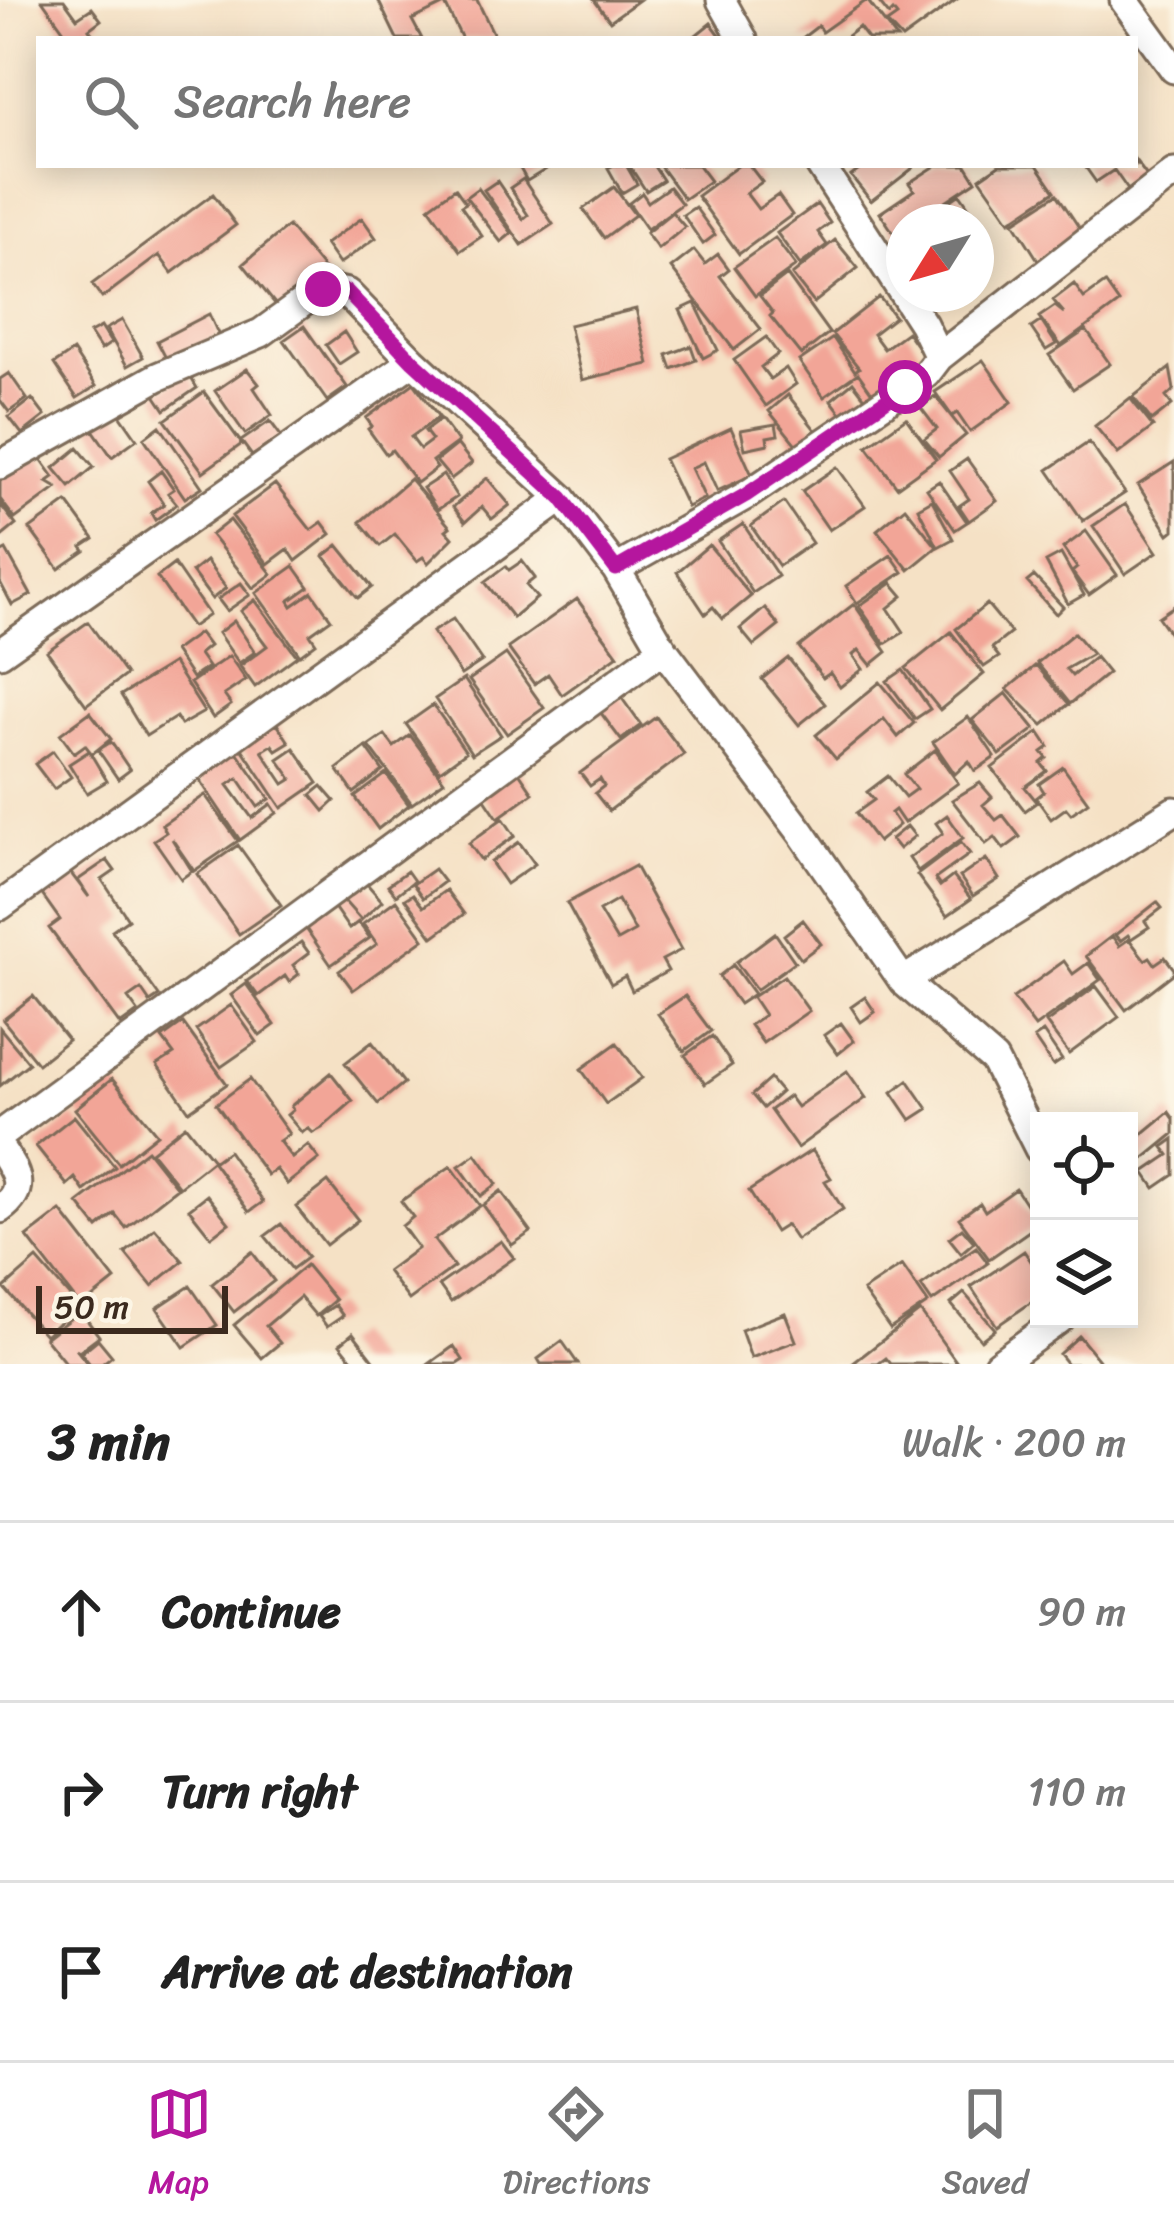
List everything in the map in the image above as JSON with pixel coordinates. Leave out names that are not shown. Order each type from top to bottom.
[{"type":"street","points":[[721,0],[741,36]]},
{"type":"street","points":[[1124,0],[1174,69]]},
{"type":"street","points":[[822,168],[939,357]]},
{"type":"street","points":[[616,569],[746,495],[926,374],[939,357],[1174,173]]},
{"type":"street","points":[[0,465],[157,377],[261,333],[323,289],[347,292],[413,361],[562,498],[616,569],[664,649],[801,832],[903,981],[994,1060],[1030,1130]]},
{"type":"street","points":[[0,653],[413,361]]},
{"type":"street","points":[[0,906],[562,498]]},
{"type":"street","points":[[0,1135],[664,649]]},
{"type":"street","points":[[903,981],[1174,811]]},
{"type":"street","points":[[0,1148],[19,1184],[13,1200],[0,1209]]},
{"type":"street","points":[[998,1364],[1048,1328]]},
{"type":"building","points":[[42,0],[64,0],[77,18],[92,8],[101,20],[89,29],[94,36],[68,36]]},
{"type":"building","points":[[378,0],[477,0],[495,36],[461,36],[445,4],[412,20],[420,36],[396,36]]},
{"type":"building","points":[[594,0],[639,0],[610,21]]},
{"type":"building","points":[[867,0],[895,36],[866,36],[859,27],[847,36],[805,36],[818,26],[822,32]]},
{"type":"building","points":[[877,0],[956,0],[906,36],[899,36],[887,23],[897,16],[893,11],[889,15]]},
{"type":"building","points":[[711,23],[721,36],[695,36]]},
{"type":"building","points":[[1138,164],[1147,176],[1128,190],[1114,170],[1096,182],[1086,168],[1138,168]]},
{"type":"building","points":[[520,168],[548,168],[527,181]]},
{"type":"building","points":[[608,168],[628,168],[637,184],[622,193]]},
{"type":"building","points":[[631,168],[655,168],[663,180],[646,191]]},
{"type":"building","points":[[661,168],[700,168],[710,181],[684,199]]},
{"type":"building","points":[[735,168],[751,168],[762,182],[746,193],[758,209],[778,195],[792,215],[739,254],[697,196]]},
{"type":"building","points":[[862,168],[913,168],[871,201],[851,176]]},
{"type":"building","points":[[932,168],[968,168],[976,181],[941,204],[893,204],[914,190],[909,183]]},
{"type":"building","points":[[995,168],[1039,168],[1055,191],[1010,221],[980,178]]},
{"type":"building","points":[[523,179],[553,224],[522,245],[484,190],[497,181],[523,219],[528,215],[510,188]]},
{"type":"building","points":[[614,187],[635,215],[604,238],[583,209]]},
{"type":"building","points":[[669,187],[682,204],[647,229],[629,203],[642,193],[648,202]]},
{"type":"building","points":[[455,188],[482,236],[460,251],[429,207]]},
{"type":"building","points":[[478,188],[512,233],[501,242],[466,197]]},
{"type":"building","points":[[213,194],[236,225],[172,273],[159,255],[102,298],[92,284]]},
{"type":"building","points":[[960,194],[967,204],[946,204]]},
{"type":"building","points":[[1057,194],[1082,232],[1038,260],[1014,222]]},
{"type":"building","points":[[817,204],[830,223],[818,232],[827,245],[800,265],[777,233]]},
{"type":"building","points":[[695,207],[715,235],[703,244],[683,215]]},
{"type":"building","points":[[672,212],[685,227],[658,249],[646,233]]},
{"type":"building","points":[[362,218],[376,238],[339,264],[325,244]]},
{"type":"building","points":[[288,226],[326,272],[280,310],[243,264]]},
{"type":"building","points":[[775,238],[796,266],[755,296],[734,267]]},
{"type":"building","points":[[835,240],[858,268],[814,303],[792,275]]},
{"type":"building","points":[[694,250],[705,264],[718,254],[729,269],[720,276],[761,329],[734,350],[671,268]]},
{"type":"building","points":[[787,275],[829,333],[801,355],[760,296]]},
{"type":"building","points":[[1105,283],[1119,303],[1061,346],[1039,317],[1055,306],[1064,313],[1053,300],[1074,284],[1084,298]]},
{"type":"building","points":[[879,297],[886,312],[895,317],[873,334],[884,349],[907,332],[926,359],[875,397],[858,373],[824,397],[799,361],[833,338],[855,371],[859,368],[832,334]]},
{"type":"building","points":[[695,303],[718,350],[703,358],[680,310]]},
{"type":"building","points":[[636,309],[649,364],[582,380],[569,325]]},
{"type":"building","points":[[209,314],[219,336],[168,362],[157,341]]},
{"type":"building","points":[[122,320],[143,357],[127,366],[106,329]]},
{"type":"building","points":[[1041,321],[1056,344],[1046,350],[1031,328]]},
{"type":"building","points":[[304,326],[347,387],[327,401],[284,340]]},
{"type":"building","points":[[101,327],[111,343],[101,350],[90,333]]},
{"type":"building","points":[[1086,330],[1110,364],[1073,389],[1049,355]]},
{"type":"building","points":[[344,332],[357,352],[339,364],[326,345]]},
{"type":"building","points":[[766,337],[778,354],[761,367],[770,379],[786,368],[796,384],[766,406],[734,360]]},
{"type":"building","points":[[691,346],[696,360],[672,369],[667,355]]},
{"type":"building","points":[[73,351],[96,386],[77,398],[54,364]]},
{"type":"building","points":[[983,360],[1012,402],[970,432],[935,392]]},
{"type":"building","points":[[1170,368],[1174,390],[1166,397],[1172,405],[1152,421],[1133,397]]},
{"type":"building","points":[[247,369],[272,415],[245,434],[215,391]]},
{"type":"building","points":[[9,373],[27,399],[9,412],[0,400],[0,379]]},
{"type":"building","points":[[188,373],[197,388],[165,410],[155,395]]},
{"type":"building","points":[[853,382],[870,404],[847,421],[831,400]]},
{"type":"building","points":[[414,383],[439,417],[411,437],[420,449],[432,440],[425,431],[441,419],[458,442],[432,461],[437,468],[417,483],[392,450],[386,454],[366,418]]},
{"type":"building","points":[[204,392],[242,444],[203,472],[165,420]]},
{"type":"building","points":[[788,395],[817,432],[798,447],[769,411]]},
{"type":"building","points":[[935,396],[966,435],[939,457],[924,439],[937,429],[921,408]]},
{"type":"building","points":[[1130,398],[1153,427],[1118,454],[1095,426]]},
{"type":"building","points":[[32,399],[45,416],[22,434],[9,417]]},
{"type":"building","points":[[114,406],[137,439],[112,457],[89,424]]},
{"type":"building","points":[[906,418],[936,459],[897,487],[867,446]]},
{"type":"building","points":[[270,421],[281,436],[252,456],[241,441]]},
{"type":"building","points":[[776,424],[778,435],[767,437],[768,444],[745,449],[741,430]]},
{"type":"building","points":[[160,426],[202,487],[185,498],[144,438]]},
{"type":"building","points":[[731,428],[752,475],[717,491],[704,462],[691,468],[705,498],[687,507],[664,459]]},
{"type":"building","points":[[1089,442],[1125,493],[1083,521],[1048,470]]},
{"type":"building","points":[[457,444],[472,463],[451,479],[436,461]]},
{"type":"building","points":[[78,448],[94,467],[70,487],[54,468]]},
{"type":"building","points":[[39,456],[54,477],[47,482],[57,488],[15,519],[0,499],[0,475]]},
{"type":"building","points":[[967,459],[997,501],[969,521],[959,506],[969,499],[950,471]]},
{"type":"building","points":[[1174,462],[1174,530],[1169,534],[1138,485]]},
{"type":"building","points":[[837,467],[865,506],[829,530],[802,491]]},
{"type":"building","points":[[161,471],[174,489],[168,493],[177,504],[155,520],[151,513],[164,504],[148,481]]},
{"type":"building","points":[[443,475],[457,497],[437,510],[423,488]]},
{"type":"building","points":[[487,478],[510,505],[492,519],[482,507],[465,522],[453,507]]},
{"type":"building","points":[[410,479],[450,527],[446,530],[453,538],[428,563],[423,557],[417,561],[395,534],[380,546],[360,522]]},
{"type":"building","points":[[939,481],[967,522],[955,530],[927,489]]},
{"type":"building","points":[[275,484],[311,530],[322,522],[331,534],[296,561],[288,549],[268,564],[232,516]]},
{"type":"building","points":[[932,500],[953,539],[938,547],[918,508]]},
{"type":"building","points":[[67,502],[94,539],[59,569],[30,529]]},
{"type":"building","points":[[784,502],[812,543],[779,566],[751,526]]},
{"type":"building","points":[[0,504],[16,525],[0,538]]},
{"type":"building","points":[[1125,504],[1157,552],[1125,574],[1093,526]]},
{"type":"building","points":[[905,507],[937,547],[909,570],[877,530]]},
{"type":"building","points":[[230,520],[272,574],[253,588],[211,535]]},
{"type":"building","points":[[743,524],[778,576],[753,593],[718,541]]},
{"type":"building","points":[[1086,531],[1117,575],[1089,595],[1072,572],[1077,568],[1063,548]]},
{"type":"building","points":[[338,545],[372,587],[358,598],[324,556]]},
{"type":"building","points":[[709,545],[751,596],[723,619],[713,607],[705,614],[677,572]]},
{"type":"building","points":[[6,550],[31,595],[12,605],[0,582],[0,553]]},
{"type":"building","points":[[1061,554],[1084,595],[1068,604],[1046,562]]},
{"type":"building","points":[[891,555],[903,572],[857,603],[846,586]]},
{"type":"building","points":[[206,561],[226,588],[212,599],[192,572]]},
{"type":"building","points":[[522,561],[535,578],[526,585],[537,598],[513,618],[485,582]]},
{"type":"building","points":[[174,564],[209,615],[192,627],[157,577]]},
{"type":"building","points":[[294,566],[309,587],[289,601],[292,606],[312,592],[331,619],[310,634],[316,643],[300,655],[256,593]]},
{"type":"building","points":[[1034,576],[1063,607],[1056,614],[1027,582]]},
{"type":"building","points":[[241,583],[250,595],[227,611],[218,599]]},
{"type":"building","points":[[892,583],[903,596],[888,608],[904,632],[885,644],[859,606]]},
{"type":"building","points":[[577,599],[618,655],[562,695],[548,674],[534,684],[508,648]]},
{"type":"building","points":[[255,600],[297,656],[255,687],[240,666],[267,646],[241,611]]},
{"type":"building","points":[[854,604],[887,652],[871,665],[859,650],[853,655],[863,669],[840,687],[830,673],[823,678],[799,647]]},
{"type":"building","points":[[987,604],[1011,633],[992,648],[999,657],[984,667],[956,629]]},
{"type":"building","points":[[1174,606],[1174,631],[1170,634],[1158,617]]},
{"type":"building","points":[[765,608],[779,626],[754,646],[740,629]]},
{"type":"building","points":[[453,619],[482,661],[461,675],[432,632]]},
{"type":"building","points":[[234,621],[255,652],[239,663],[218,633]]},
{"type":"building","points":[[88,622],[126,675],[86,705],[47,651]]},
{"type":"building","points":[[951,632],[984,674],[940,710],[906,668]]},
{"type":"building","points":[[199,633],[209,646],[199,654],[208,667],[192,678],[174,651]]},
{"type":"building","points":[[1074,633],[1092,654],[1066,669],[1072,676],[1095,657],[1108,673],[1070,704],[1037,663]]},
{"type":"building","points":[[506,654],[544,708],[507,734],[469,680]]},
{"type":"building","points":[[229,656],[246,680],[224,695],[231,705],[213,718],[190,683]]},
{"type":"building","points":[[788,658],[825,704],[799,725],[762,679]]},
{"type":"building","points":[[173,663],[204,712],[181,725],[176,717],[146,736],[121,695]]},
{"type":"building","points":[[1036,665],[1069,704],[1043,725],[1007,689]]},
{"type":"building","points":[[903,670],[930,709],[915,719],[887,681]]},
{"type":"building","points":[[464,679],[501,735],[472,754],[435,699]]},
{"type":"building","points":[[880,682],[914,723],[898,737],[884,719],[836,759],[816,735]]},
{"type":"building","points":[[616,690],[641,725],[621,740],[595,705]]},
{"type":"building","points":[[1006,693],[1035,729],[1000,755],[972,720]]},
{"type":"building","points":[[433,705],[466,752],[440,771],[406,724]]},
{"type":"building","points":[[90,712],[111,739],[92,754],[85,745],[74,753],[60,734]]},
{"type":"building","points":[[656,717],[684,754],[609,811],[595,793],[604,786],[600,779],[590,786],[580,773]]},
{"type":"building","points":[[968,717],[995,757],[975,771],[969,761],[955,774],[933,742]]},
{"type":"building","points":[[277,724],[289,742],[262,751],[284,784],[292,779],[278,759],[294,748],[318,783],[282,808],[241,747]]},
{"type":"building","points":[[1039,732],[1049,747],[1042,752],[1047,758],[1041,763],[1047,771],[1025,787],[1037,802],[1025,811],[992,768]]},
{"type":"building","points":[[385,735],[394,747],[410,735],[444,781],[412,804],[369,746]]},
{"type":"building","points":[[111,742],[130,770],[118,779],[98,750]]},
{"type":"building","points":[[233,746],[270,799],[258,807],[238,778],[228,785],[252,818],[271,804],[277,813],[240,840],[195,773]]},
{"type":"building","points":[[366,747],[383,771],[354,793],[337,769]]},
{"type":"building","points":[[935,750],[958,783],[904,823],[895,810],[891,813],[899,825],[878,842],[856,813],[874,800],[867,792],[888,776],[905,797],[916,789],[904,774]]},
{"type":"building","points":[[53,751],[71,777],[54,789],[35,764]]},
{"type":"building","points":[[89,751],[107,781],[87,793],[69,764]]},
{"type":"building","points":[[512,762],[533,793],[498,818],[477,787]]},
{"type":"building","points":[[1063,767],[1088,802],[1071,814],[1066,808],[1051,819],[1036,798],[1044,792],[1039,784]]},
{"type":"building","points":[[386,774],[409,805],[378,829],[355,797]]},
{"type":"building","points":[[980,783],[992,797],[983,805],[996,820],[1003,815],[1020,837],[1004,849],[995,837],[986,844],[952,800]]},
{"type":"building","points":[[322,786],[335,801],[324,811],[311,795]]},
{"type":"building","points":[[205,795],[238,841],[194,871],[172,839],[192,871],[181,879],[154,840],[166,832],[162,825]]},
{"type":"building","points":[[947,815],[963,838],[918,871],[909,858],[943,833],[936,823]]},
{"type":"building","points":[[503,818],[515,836],[481,860],[469,843]]},
{"type":"building","points":[[907,826],[915,836],[899,849],[891,839]]},
{"type":"building","points":[[519,842],[535,864],[506,884],[491,862]]},
{"type":"building","points":[[961,842],[970,854],[935,879],[940,886],[953,876],[971,899],[947,916],[917,875]]},
{"type":"building","points":[[238,845],[281,905],[239,934],[197,874]]},
{"type":"building","points":[[986,859],[999,879],[973,896],[960,877]]},
{"type":"building","points":[[107,860],[115,871],[102,880],[128,919],[112,930],[159,996],[150,1002],[141,989],[128,998],[138,1012],[120,1025],[49,928],[60,920],[41,893],[70,872],[89,897],[78,880]]},
{"type":"building","points":[[635,866],[681,950],[662,960],[668,971],[632,991],[625,976],[611,984],[567,903]],"holes":[[[618,900],[635,931],[617,941],[599,911]]]},
{"type":"building","points":[[434,869],[444,882],[423,898],[413,884]]},
{"type":"building","points":[[407,871],[414,881],[396,895],[388,885]]},
{"type":"building","points":[[360,876],[382,901],[361,920],[338,894]]},
{"type":"building","points":[[446,890],[464,914],[433,937],[405,899],[413,894],[423,907]]},
{"type":"building","points":[[329,900],[349,929],[358,922],[370,938],[331,965],[300,920]]},
{"type":"building","points":[[396,900],[424,939],[353,990],[339,971],[377,944],[363,924]]},
{"type":"building","points":[[1157,902],[1162,908],[1145,921],[1149,927],[1120,941],[1115,935]]},
{"type":"building","points":[[803,920],[821,944],[801,959],[784,935]]},
{"type":"building","points":[[775,933],[795,962],[756,990],[736,962]]},
{"type":"building","points":[[1112,936],[1119,946],[1129,939],[1145,960],[1150,957],[1155,964],[1165,957],[1174,969],[1126,1010],[1086,956]]},
{"type":"building","points":[[301,942],[309,953],[293,965],[299,974],[289,982],[285,976],[258,996],[247,981]]},
{"type":"building","points":[[1064,961],[1073,974],[1088,963],[1100,980],[1035,1027],[1013,998]]},
{"type":"building","points":[[733,965],[754,994],[739,1004],[719,976]]},
{"type":"building","points":[[784,976],[809,1011],[763,1043],[750,1025],[764,1015],[752,997]]},
{"type":"building","points":[[246,984],[275,1025],[260,1036],[231,995]]},
{"type":"building","points":[[1096,986],[1119,1017],[1069,1054],[1046,1023]]},
{"type":"building","points":[[33,996],[68,1040],[38,1064],[3,1020]]},
{"type":"building","points":[[685,996],[711,1031],[684,1051],[658,1014]]},
{"type":"building","points":[[865,997],[875,1012],[861,1022],[851,1007]]},
{"type":"building","points":[[231,1005],[257,1042],[221,1067],[196,1030]]},
{"type":"building","points":[[183,1023],[227,1084],[189,1111],[157,1065],[174,1054],[162,1038]]},
{"type":"building","points":[[841,1023],[854,1041],[838,1054],[824,1035]]},
{"type":"building","points":[[0,1028],[29,1063],[0,1086]]},
{"type":"building","points":[[1043,1032],[1062,1060],[1053,1066],[1034,1038]]},
{"type":"building","points":[[712,1036],[732,1065],[705,1084],[685,1055]]},
{"type":"building","points":[[372,1042],[404,1083],[378,1104],[345,1063]]},
{"type":"building","points":[[617,1043],[642,1078],[606,1104],[581,1069]]},
{"type":"building","points":[[847,1071],[866,1098],[797,1148],[770,1110],[789,1096],[797,1107]]},
{"type":"building","points":[[331,1073],[353,1101],[322,1128],[302,1133],[287,1115],[291,1106]]},
{"type":"building","points":[[112,1079],[157,1134],[119,1164],[75,1109]]},
{"type":"building","points":[[250,1079],[289,1134],[279,1141],[292,1158],[308,1145],[319,1159],[287,1184],[276,1169],[267,1175],[216,1104]]},
{"type":"building","points":[[770,1079],[781,1092],[763,1108],[752,1095]]},
{"type":"building","points":[[908,1080],[928,1109],[911,1120],[892,1092]]},
{"type":"building","points":[[1169,1112],[1174,1119],[1174,1134],[1138,1163],[1138,1138]]},
{"type":"building","points":[[74,1116],[115,1167],[84,1191],[75,1178],[67,1185],[36,1146]]},
{"type":"building","points":[[185,1125],[213,1160],[179,1187],[151,1152]]},
{"type":"building","points":[[1174,1139],[1174,1175],[1155,1188],[1144,1172],[1169,1155],[1163,1147]]},
{"type":"building","points":[[147,1150],[177,1188],[126,1228],[115,1214],[98,1228],[78,1203]]},
{"type":"building","points":[[812,1150],[831,1178],[825,1181],[843,1209],[796,1240],[786,1225],[775,1232],[749,1191]]},
{"type":"building","points":[[228,1151],[263,1202],[249,1212],[213,1162]]},
{"type":"building","points":[[476,1154],[497,1184],[481,1196],[459,1166]]},
{"type":"building","points":[[451,1166],[480,1206],[434,1240],[454,1267],[409,1300],[387,1271],[418,1248],[402,1226],[413,1217],[401,1201]]},
{"type":"building","points":[[328,1182],[358,1220],[326,1245],[296,1207]]},
{"type":"building","points":[[1016,1189],[1030,1210],[1030,1230],[989,1259],[959,1218],[980,1203],[985,1211]]},
{"type":"building","points":[[501,1191],[531,1232],[512,1245],[483,1205]]},
{"type":"building","points":[[207,1195],[229,1223],[211,1237],[189,1209]]},
{"type":"building","points":[[61,1211],[115,1280],[81,1307],[27,1237]]},
{"type":"building","points":[[281,1224],[308,1257],[292,1269],[265,1236]]},
{"type":"building","points":[[155,1228],[183,1261],[152,1286],[125,1253]]},
{"type":"building","points":[[962,1228],[974,1242],[961,1253],[949,1238]]},
{"type":"building","points":[[501,1241],[514,1258],[451,1302],[439,1285]]},
{"type":"building","points":[[976,1247],[988,1263],[932,1302],[921,1286]]},
{"type":"building","points":[[1024,1251],[1030,1260],[1030,1303],[997,1326],[971,1287]]},
{"type":"building","points":[[252,1252],[274,1281],[234,1312],[212,1284]]},
{"type":"building","points":[[37,1259],[78,1306],[45,1335],[4,1288]]},
{"type":"building","points":[[306,1265],[335,1300],[316,1316],[300,1297],[266,1326],[280,1343],[262,1358],[234,1325]]},
{"type":"building","points":[[902,1265],[928,1303],[890,1329],[863,1291]]},
{"type":"building","points":[[190,1286],[217,1325],[184,1347],[157,1308]]},
{"type":"building","points":[[964,1293],[995,1329],[981,1340],[951,1304]]},
{"type":"building","points":[[335,1305],[343,1316],[327,1327],[319,1316]]},
{"type":"building","points":[[80,1311],[99,1336],[76,1349],[88,1364],[66,1364],[45,1338]]},
{"type":"building","points":[[920,1311],[958,1364],[891,1364],[886,1358],[878,1364],[852,1364]]},
{"type":"building","points":[[785,1313],[796,1341],[751,1358],[741,1330]]},
{"type":"building","points":[[353,1333],[377,1364],[356,1364],[340,1344]]},
{"type":"building","points":[[1079,1336],[1102,1364],[1067,1364],[1059,1354]]},
{"type":"building","points":[[98,1339],[112,1356],[102,1364],[90,1364],[81,1353]]},
{"type":"building","points":[[562,1341],[578,1364],[541,1364],[538,1359]]},
{"type":"building","points":[[454,1346],[463,1360],[429,1364]]},
{"type":"route","points":[[323,289],[347,292],[413,361],[562,498],[616,569],[746,495],[905,387]]}]
